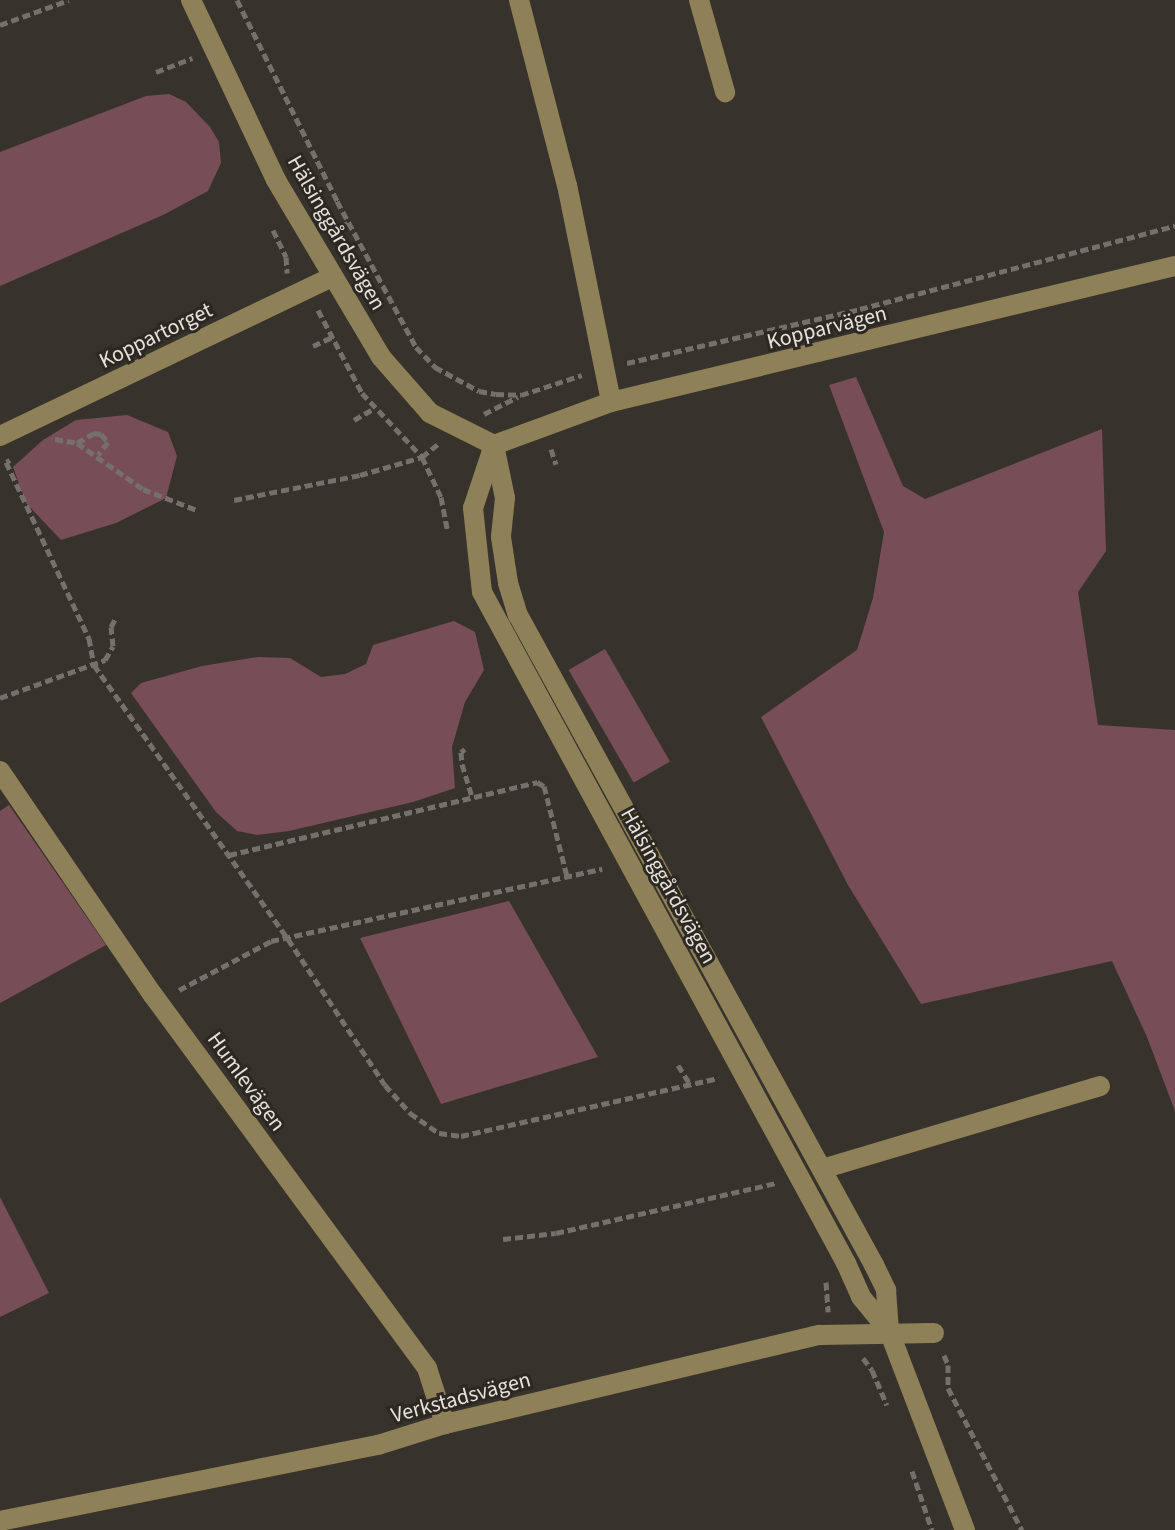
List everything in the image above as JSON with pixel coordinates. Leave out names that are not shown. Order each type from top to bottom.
[{"type":"street","name":"Hälsinggårdsvägen","points":[[191,0],[276,180],[381,357],[430,413],[494,445]]},
{"type":"street","points":[[519,0],[567,185],[607,367],[611,402]]},
{"type":"street","points":[[699,0],[725,92]]},
{"type":"street","name":"Kopparvägen","points":[[494,445],[611,402],[1175,266]]},
{"type":"street","name":"Koppartorget","points":[[0,436],[332,277]]},
{"type":"street","name":"Hälsinggårdsvägen","points":[[494,445],[505,498],[501,537],[508,583],[518,615],[886,1290],[889,1331],[965,1530]]},
{"type":"street","name":"Hälsinggårdsvägen","points":[[494,445],[473,508],[482,592],[846,1263],[861,1297],[889,1331]]},
{"type":"street","name":"Humlevägen","points":[[0,771],[153,995],[427,1368],[445,1424]]},
{"type":"street","points":[[822,1169],[1100,1086]]},
{"type":"street","name":"Verkstadsvägen","points":[[0,1521],[378,1445],[445,1424],[820,1335],[831,1325],[934,1333]]},
{"type":"path","points":[[0,25],[69,0]]},
{"type":"path","points":[[237,0],[337,201],[416,347],[435,367],[479,391],[521,395],[607,367],[860,309],[1175,226]]},
{"type":"path","points":[[156,72],[193,58]]},
{"type":"path","points":[[286,275],[307,289],[373,409],[422,457],[441,497],[449,537]]},
{"type":"path","points":[[313,346],[332,337]]},
{"type":"path","points":[[354,420],[373,409]]},
{"type":"path","points":[[77,443],[94,433],[101,434],[108,442],[98,455]]},
{"type":"path","points":[[46,444],[59,438],[77,443],[143,489],[197,510]]},
{"type":"path","points":[[19,456],[6,462],[89,638],[94,665],[288,939],[399,1103],[427,1127],[445,1136],[478,1133],[732,1076]]},
{"type":"path","points":[[234,500],[360,475],[422,457]]},
{"type":"path","points":[[0,698],[94,665],[111,654],[111,627],[116,617]]},
{"type":"path","points":[[465,749],[461,752],[462,764],[472,797]]},
{"type":"path","points":[[229,855],[542,783],[567,876]]},
{"type":"path","points":[[153,995],[184,989],[257,946],[602,869]]},
{"type":"path","points":[[678,1065],[691,1084]]},
{"type":"path","points":[[503,1239],[623,1219],[789,1179]]},
{"type":"path","points":[[831,1325],[840,1353],[864,1358],[891,1416]]},
{"type":"path","points":[[934,1333],[948,1365],[948,1388],[1022,1530]]},
{"type":"path","points":[[907,1458],[932,1530]]},
{"type":"shaded area","points":[[169,94],[186,102],[210,127],[219,142],[221,163],[208,191],[163,215],[0,286],[0,152],[146,96]]},
{"type":"shaded area","points":[[856,377],[903,486],[925,499],[1102,429],[1106,551],[1078,592],[1098,725],[1175,730],[1175,1111],[1147,1037],[1112,961],[921,1004],[848,885],[761,717],[857,650],[873,598],[884,532],[829,385]]},
{"type":"shaded area","points":[[127,415],[168,432],[177,456],[166,498],[116,523],[61,540],[26,503],[13,467],[43,440],[76,420]]},
{"type":"shaded area","points":[[454,621],[475,632],[484,670],[465,702],[452,747],[455,788],[413,802],[289,831],[257,835],[237,831],[216,812],[131,693],[141,683],[202,666],[258,657],[290,658],[321,677],[345,674],[366,664],[373,645]]},
{"type":"shaded area","points":[[605,649],[670,762],[634,783],[569,670]]},
{"type":"shaded area","points":[[9,805],[106,945],[0,1003],[0,811]]},
{"type":"shaded area","points":[[509,901],[598,1057],[441,1104],[360,938]]},
{"type":"shaded area","points":[[0,1197],[49,1293],[0,1317]]}]
